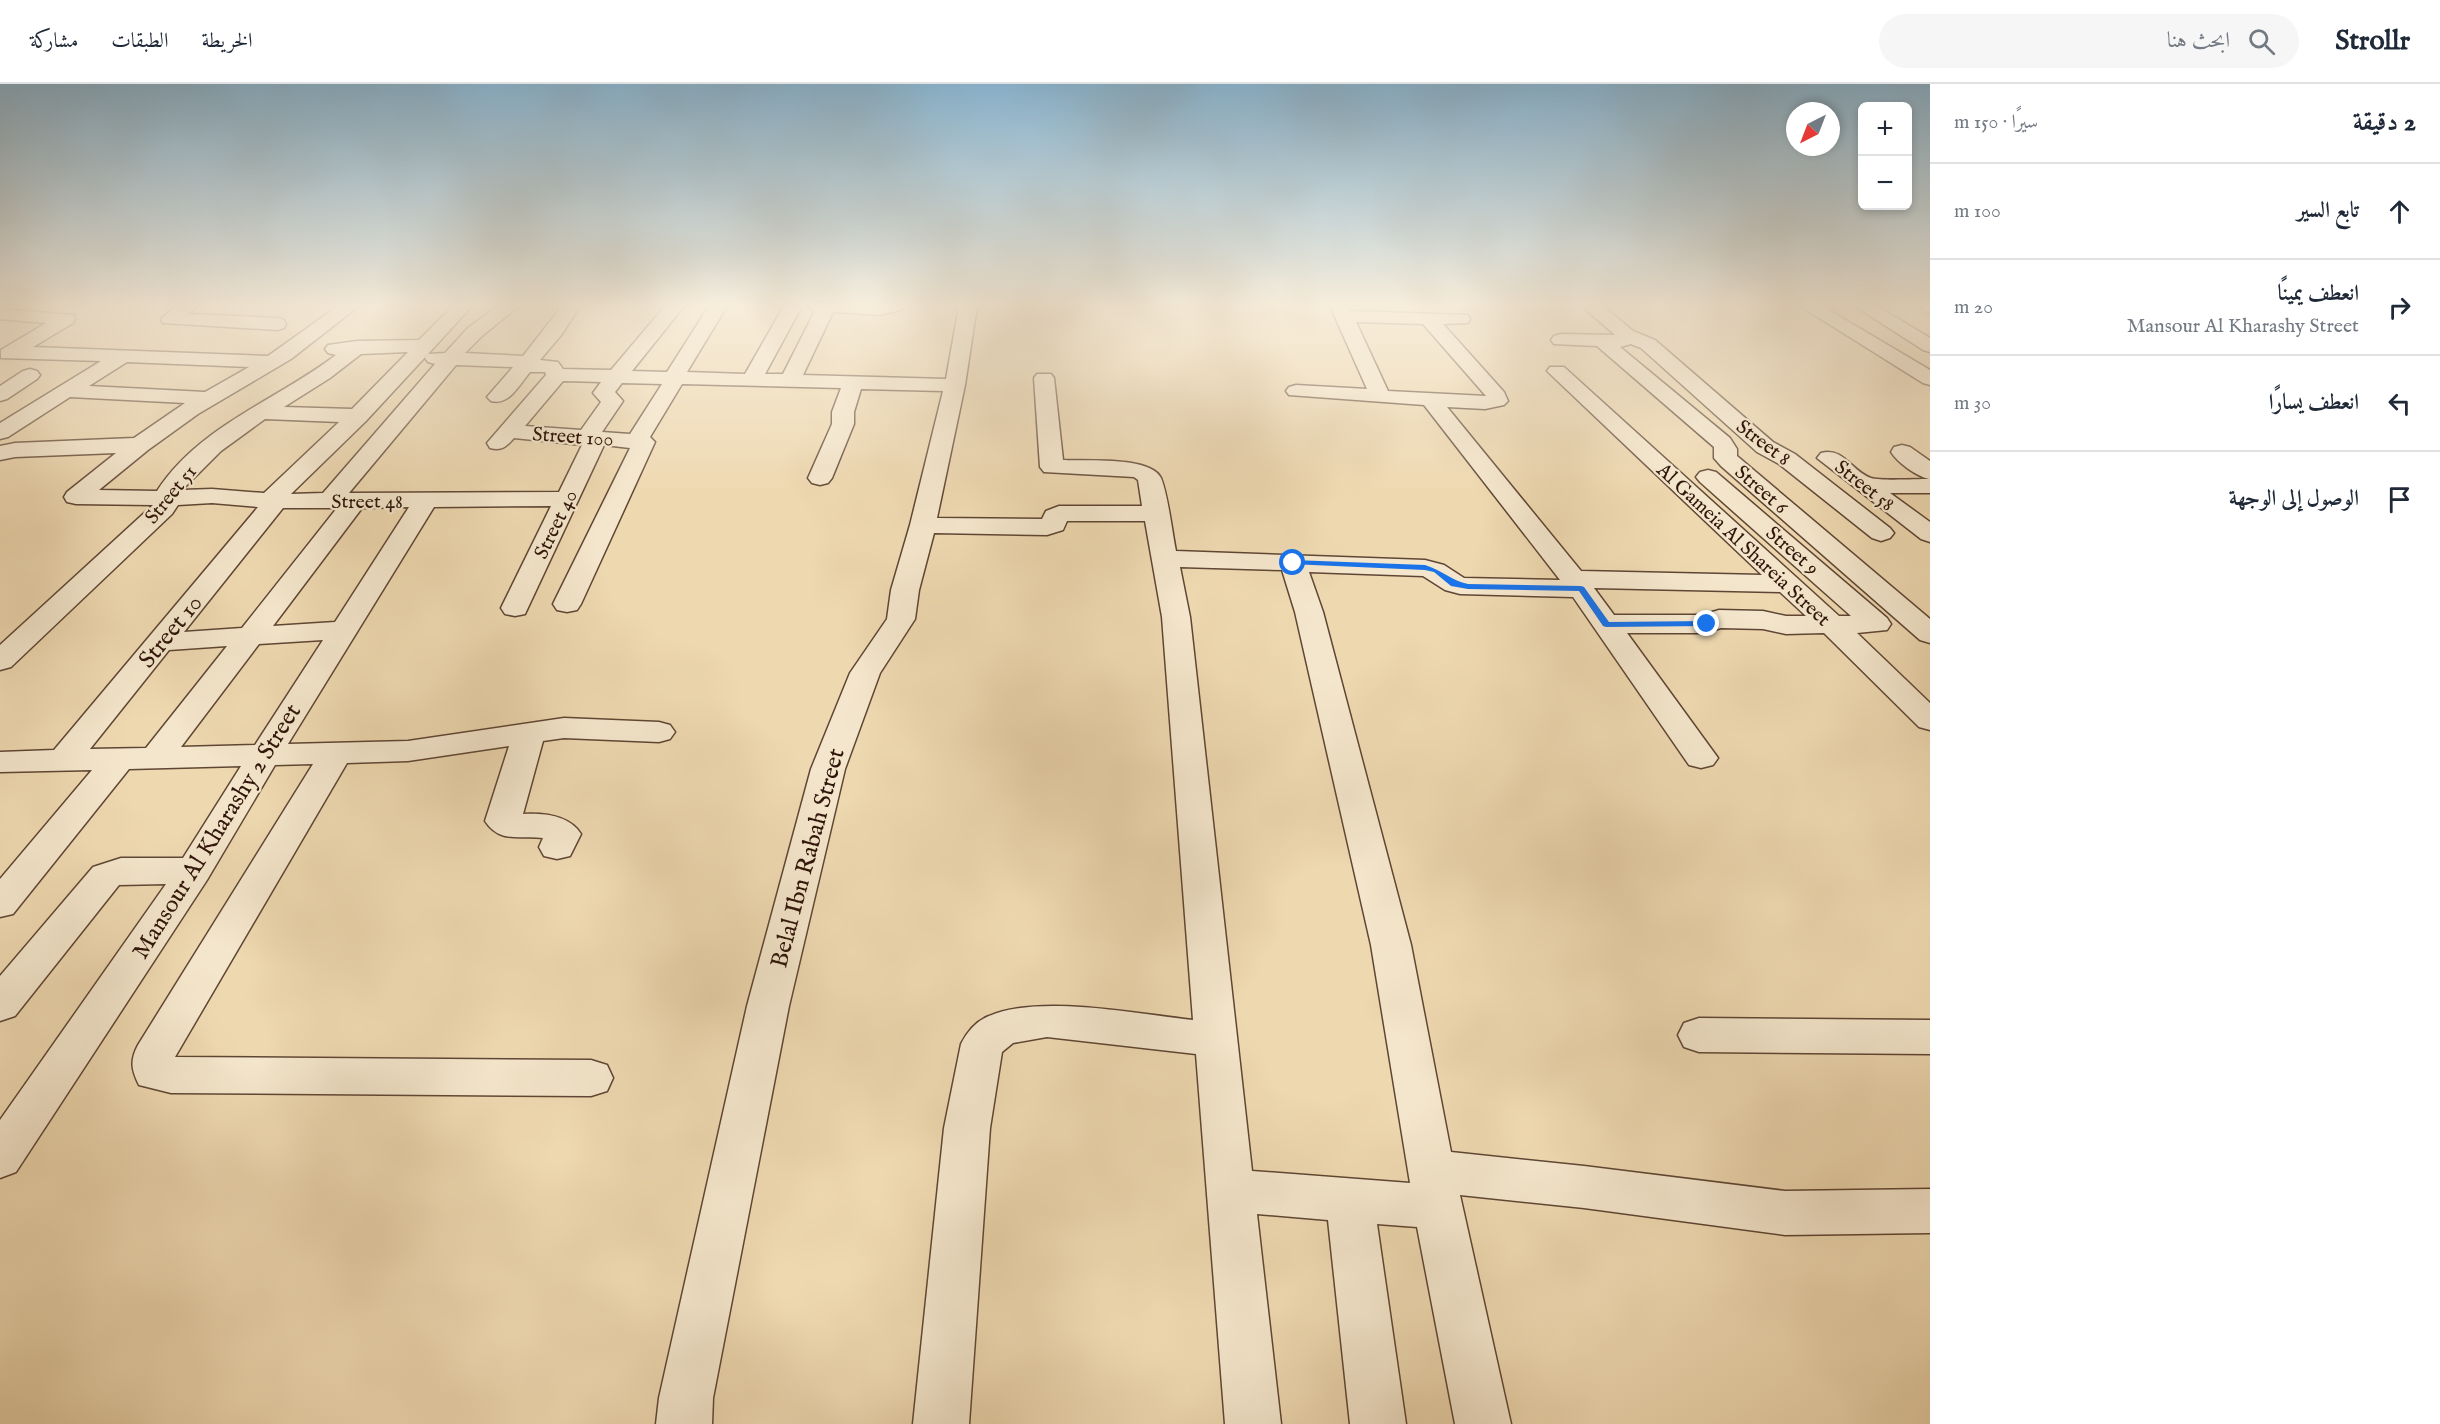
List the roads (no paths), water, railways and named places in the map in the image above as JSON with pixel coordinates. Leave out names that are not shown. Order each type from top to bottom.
[{"type":"street","points":[[0,432],[103,369]]},
{"type":"street","points":[[0,453],[15,450],[140,445],[199,404],[261,369]]},
{"type":"street","name":"Street 51","points":[[0,661],[163,509],[169,490],[204,453],[262,423],[332,369]]},
{"type":"street","name":"Street 10","points":[[63,761],[273,501],[404,369]]},
{"type":"street","points":[[155,759],[251,636],[343,501],[443,369]]},
{"type":"street","points":[[498,397],[523,369]]},
{"type":"street","points":[[553,369],[558,374],[616,377],[956,385]]},
{"type":"street","points":[[616,377],[623,369]]},
{"type":"street","points":[[567,604],[644,444],[637,441],[680,369]]},
{"type":"street","points":[[751,380],[758,369]]},
{"type":"street","points":[[790,381],[796,369]]},
{"type":"street","name":"Belal Ibn Rabah Street","points":[[684,1424],[686,1398],[768,1006],[828,768],[865,673],[902,620],[904,590],[923,525],[959,369]]},
{"type":"street","points":[[1368,369],[1380,395]]},
{"type":"street","points":[[1296,391],[1485,403],[1497,401],[1497,396],[1474,369]]},
{"type":"street","name":"Street 6","points":[[1634,369],[1722,443],[1726,449],[1726,458],[1930,634]]},
{"type":"street","name":"Street 8","points":[[1675,369],[1765,447],[1787,459],[1881,533]]},
{"type":"street","points":[[1913,369],[1930,379]]},
{"type":"street","name":"Al Gameia Al Shareia Street","points":[[1557,370],[1832,625],[1930,720]]},
{"type":"street","points":[[0,374],[30,375],[0,395]]},
{"type":"street","name":"Street 100","points":[[558,374],[503,438],[637,441]]},
{"type":"street","name":"Street 40","points":[[515,608],[567,499],[591,439],[612,401],[603,394],[616,377]]},
{"type":"street","points":[[1044,378],[1051,466],[1059,469],[1142,472],[1149,478],[1176,617],[1252,1424]]},
{"type":"street","points":[[820,478],[843,424],[843,412],[853,383]]},
{"type":"street","points":[[66,391],[199,404],[262,423],[290,413],[358,416]]},
{"type":"street","points":[[1429,399],[1577,584],[1701,758]]},
{"type":"street","name":"Street 48","points":[[140,445],[76,497],[212,496],[273,501],[567,499]]},
{"type":"street","points":[[1902,452],[1930,472]]},
{"type":"street","name":"Street 58","points":[[1829,458],[1930,534]]},
{"type":"street","name":"Street 9","points":[[1708,477],[1877,624],[1832,625]]},
{"type":"street","points":[[1865,485],[1930,486]]},
{"type":"street","name":"Mansour Al Kharashy 2 Street","points":[[0,1158],[194,871],[426,500]]},
{"type":"street","points":[[923,525],[1047,527],[1054,525],[1056,515],[1059,513],[1155,514]]},
{"type":"street","points":[[1164,558],[1425,568],[1437,571],[1454,584],[1468,586],[1788,584]]},
{"type":"street","points":[[1802,558],[1841,558]]},
{"type":"street","points":[[1293,563],[1312,623],[1391,945],[1435,1189],[1482,1424]]},
{"type":"street","points":[[1606,624],[1704,624],[1719,619],[1763,620],[1786,625],[1832,625]]},
{"type":"street","points":[[160,642],[343,630]]},
{"type":"street","points":[[0,762],[408,751],[529,732],[586,727],[659,732]]},
{"type":"street","points":[[529,732],[518,777],[503,821],[509,826],[556,828],[563,834],[557,847]]},
{"type":"street","points":[[336,754],[153,1057],[154,1072],[171,1075],[591,1078]]},
{"type":"street","points":[[0,904],[119,759]]},
{"type":"street","points":[[0,1005],[106,876],[121,871],[194,871]]},
{"type":"street","points":[[941,1424],[967,1128],[982,1044],[1002,1028],[1047,1021],[1216,1038]]},
{"type":"street","points":[[1699,1035],[1930,1037]]},
{"type":"street","points":[[1231,1191],[1350,1201],[1435,1189],[1595,1188],[1785,1213],[1930,1211]]},
{"type":"street","points":[[1350,1201],[1378,1424]]}]
